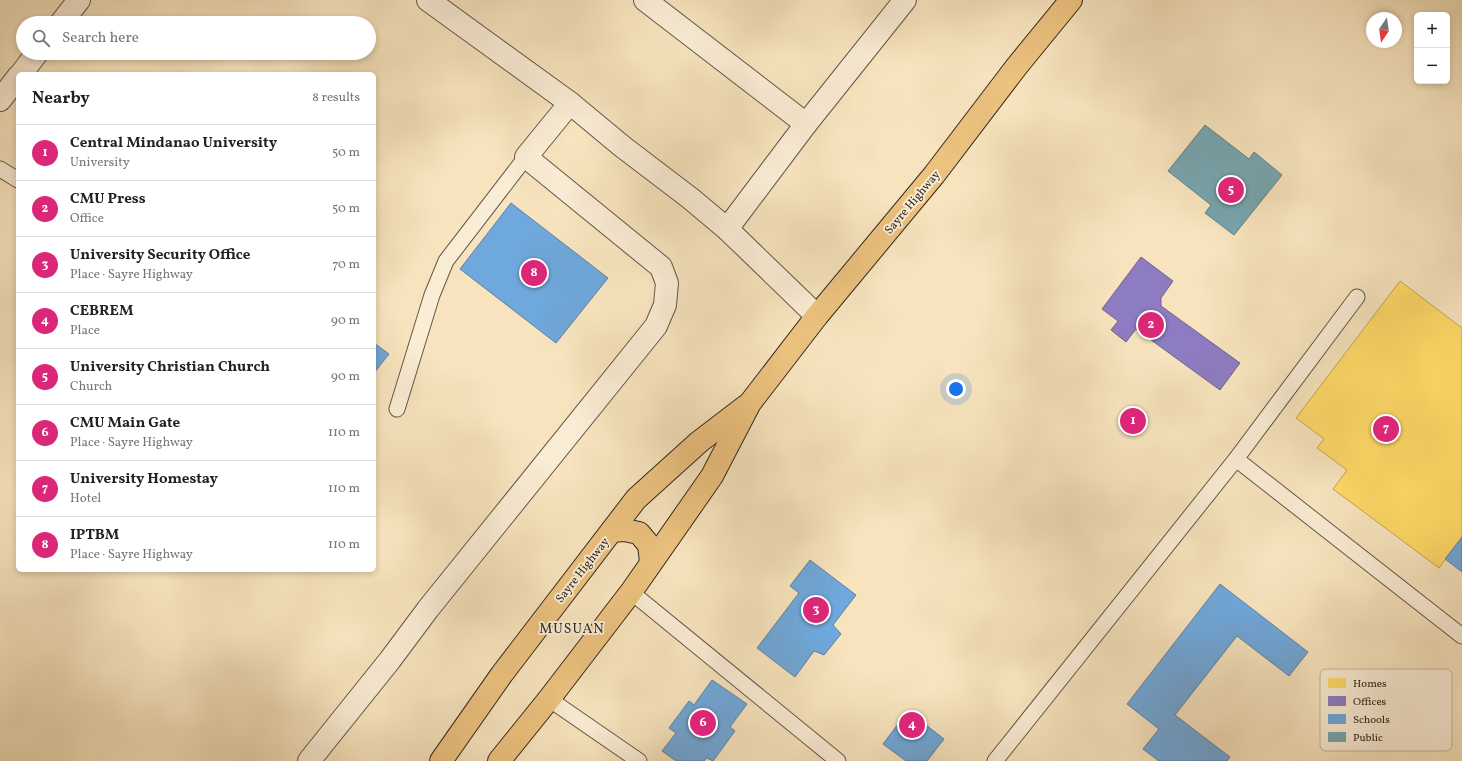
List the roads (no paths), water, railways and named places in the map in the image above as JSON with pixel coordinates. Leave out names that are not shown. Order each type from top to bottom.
[{"type":"highway","name":"Sayre Highway","points":[[499,761],[549,699],[631,592],[712,476],[750,403],[817,316],[934,175],[1017,66],[1071,0]]},
{"type":"highway","name":"Sayre Highway","points":[[441,761],[502,674],[636,499],[699,442],[750,403]]},
{"type":"highway","points":[[612,532],[624,530],[639,533],[648,545],[651,562]]},
{"type":"street","points":[[67,16],[80,0]]},
{"type":"street","points":[[428,0],[570,103],[690,198],[727,229],[817,316]]},
{"type":"street","points":[[645,0],[806,124]]},
{"type":"street","points":[[727,229],[806,124],[905,0]]},
{"type":"street","points":[[23,72],[32,60]]},
{"type":"street","points":[[0,100],[16,80]]},
{"type":"street","points":[[309,761],[390,660],[428,609],[656,326],[665,305],[667,283],[661,267],[526,157],[570,103]]},
{"type":"lane","points":[[397,409],[432,295],[446,261],[526,157]]},
{"type":"lane","points":[[0,168],[16,179]]},
{"type":"lane","points":[[995,761],[1236,459],[1357,296]]},
{"type":"lane","points":[[1236,459],[1462,636]]},
{"type":"lane","points":[[631,592],[838,761]]},
{"type":"lane","points":[[549,699],[639,761]]},
{"type":"place","name":"University Christian Church","points":[[1231,190]]},
{"type":"place","name":"IPTBM","points":[[534,273]]},
{"type":"place","name":"CMU Press","points":[[1151,325]]},
{"type":"place","name":"Central Mindanao University","points":[[1133,421]]},
{"type":"place","name":"University Homestay","points":[[1386,429]]},
{"type":"place","name":"University Security Office","points":[[816,610]]},
{"type":"place","name":"CMU Main Gate","points":[[703,723]]},
{"type":"place","name":"CEBREM","points":[[912,725]]},
{"type":"district","name":"MUSUAN","points":[[572,628]]}]
